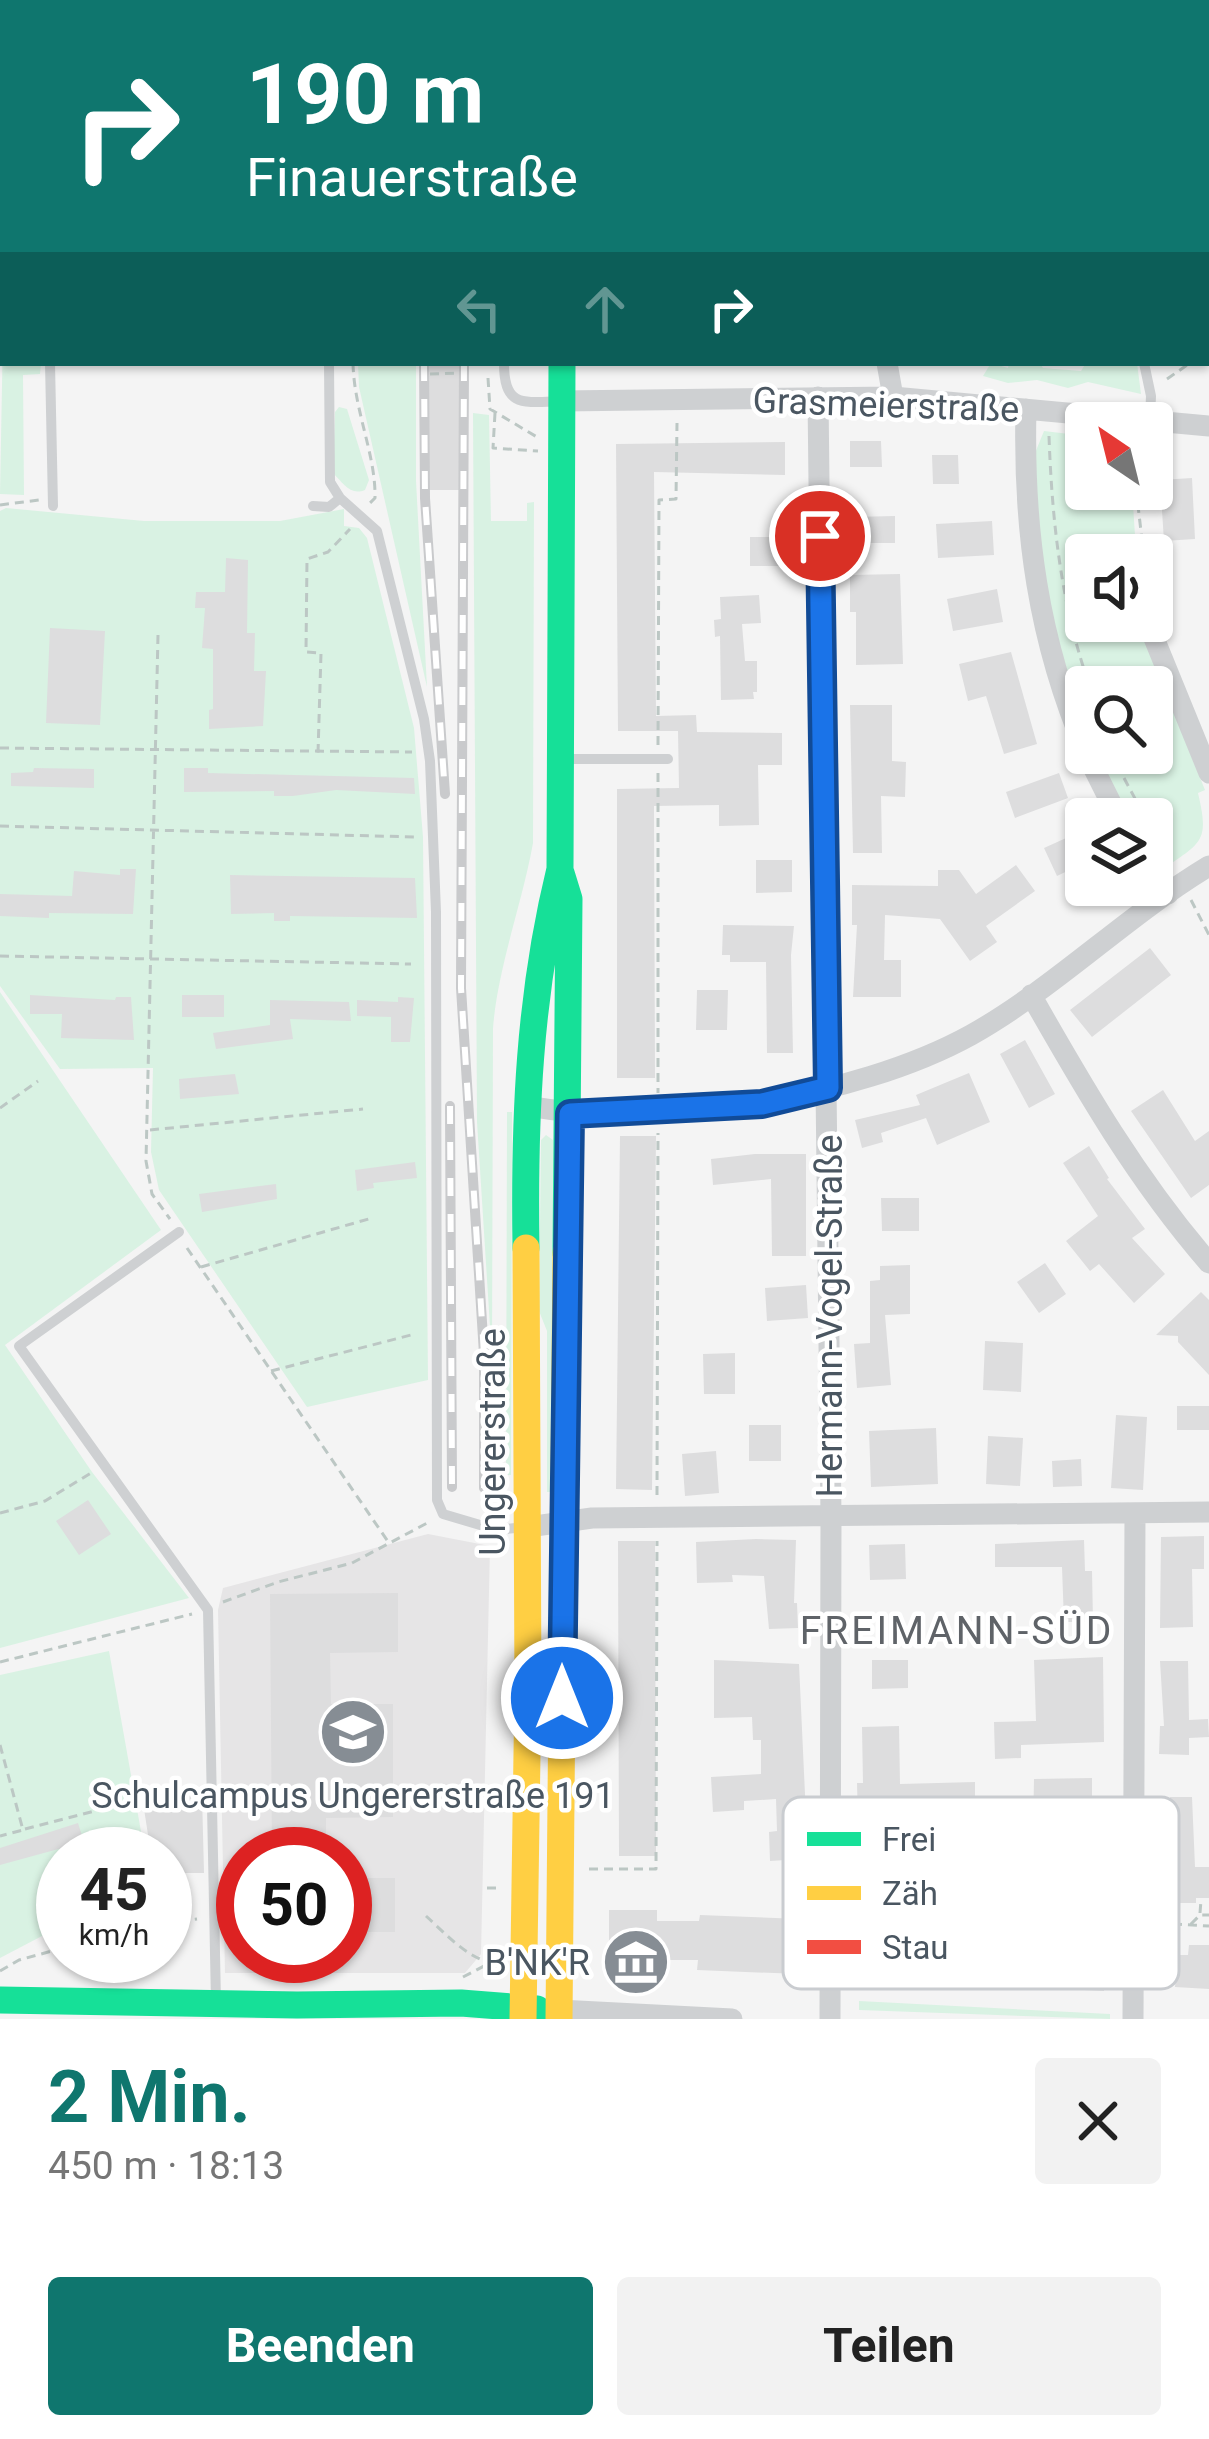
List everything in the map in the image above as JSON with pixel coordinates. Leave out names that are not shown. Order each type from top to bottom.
[{"type":"main road","name":"Ungererstraße","points":[[523,2014],[527,1106],[532,1007],[544,924],[560,869],[562,366]]},
{"type":"main road","name":"Ungererstraße","points":[[559,2014],[570,1114],[569,899],[560,869]]},
{"type":"main road","points":[[0,2000],[297,2006],[460,2003],[523,2014],[559,2014]]},
{"type":"street","points":[[888,366],[893,398]]},
{"type":"street","name":"Hermann-Vogel-Straße","points":[[818,397],[828,1088],[830,1797]]},
{"type":"street","name":"Grasmeierstraße","points":[[562,401],[893,398],[1065,413]]},
{"type":"street","points":[[1037,410],[1024,489],[1041,618],[1065,690]]},
{"type":"street","name":"Grasmeierstraße","points":[[1173,423],[1209,426]]},
{"type":"street","points":[[1156,642],[1209,773]]},
{"type":"street","points":[[527,1106],[570,1114],[762,1104],[910,1063],[970,1035],[1031,995],[1209,866]]},
{"type":"street","points":[[1031,995],[1106,1128],[1159,1205],[1209,1263]]},
{"type":"street","points":[[528,1527],[562,1520],[657,1517],[1209,1512]]},
{"type":"street","points":[[1135,1514],[1138,1797]]},
{"type":"street","points":[[1133,2019],[1135,1989]]},
{"type":"street","points":[[559,2014],[732,2019]]},
{"type":"lane","points":[[50,366],[53,506]]},
{"type":"lane","points":[[329,366],[330,482],[340,498],[377,531],[424,718],[434,837],[436,1500],[443,1514],[497,1530],[528,1527]]},
{"type":"lane","points":[[503,366],[505,385],[513,398],[562,401]]},
{"type":"lane","points":[[1145,366],[1150,402]]},
{"type":"lane","points":[[313,506],[329,506],[340,498]]},
{"type":"lane","points":[[561,759],[663,759]]},
{"type":"lane","points":[[179,1232],[19,1346],[208,1610],[216,1883]]},
{"type":"lane","points":[[216,1983],[216,2002]]},
{"type":"path","points":[[318,753],[321,652],[306,652],[307,559],[328,552],[346,536],[375,498],[353,398],[352,366]]},
{"type":"path","points":[[443,373],[444,366]]},
{"type":"path","points":[[1150,390],[1186,366]]},
{"type":"path","points":[[430,374],[458,373]]},
{"type":"path","points":[[589,1869],[656,1869],[663,759],[659,500],[676,499],[677,397]]},
{"type":"path","points":[[1037,410],[1073,640],[1082,666]]},
{"type":"path","points":[[495,413],[493,448],[540,451]]},
{"type":"path","points":[[0,505],[24,502]]},
{"type":"path","points":[[158,635],[146,1160],[152,1194],[389,1544]]},
{"type":"path","points":[[0,748],[417,752]]},
{"type":"path","points":[[0,826],[434,837]]},
{"type":"path","points":[[1175,888],[1209,934]]},
{"type":"path","points":[[0,956],[412,964]]},
{"type":"path","points":[[0,1108],[38,1081]]},
{"type":"path","points":[[148,1130],[363,1109]]},
{"type":"path","points":[[198,1268],[372,1218]]},
{"type":"path","points":[[269,1372],[415,1334]]},
{"type":"path","points":[[0,1513],[45,1501],[104,1465]]},
{"type":"path","points":[[0,1662],[208,1610],[278,1582],[352,1563],[443,1514]]},
{"type":"path","points":[[0,1744],[23,1829]]},
{"type":"path","points":[[0,1836],[106,1808]]},
{"type":"path","points":[[487,1888],[506,1888]]},
{"type":"path","points":[[1190,1925],[1200,1915],[1201,1900]]},
{"type":"path","points":[[1200,1915],[1209,1915]]},
{"type":"path","points":[[426,1916],[464,1950],[488,1964],[461,1978]]},
{"type":"path","points":[[1179,1925],[1209,1926]]},
{"type":"path","points":[[0,1971],[36,1955]]},
{"type":"shaded area","name":"Schulcampus Ungererstraße 191","points":[[428,1534],[490,1546],[481,1954],[465,1973],[372,1973],[372,1827],[222,1827],[218,1610],[223,1588]]},
{"type":"green space","points":[[2,366],[41,366],[40,374],[23,375],[24,495],[0,494]]},
{"type":"green space","points":[[358,366],[416,366],[416,481],[427,687]]},
{"type":"green space","points":[[989,366],[1081,371],[1084,366],[1137,366],[1141,394],[1088,382],[1068,388],[983,376]]},
{"type":"green space","points":[[339,407],[347,409],[369,480],[365,490],[351,490],[333,473]]},
{"type":"green space","points":[[473,413],[489,415],[491,521],[527,521],[527,503],[534,502],[533,843],[493,1029],[492,1358],[477,1122]]},
{"type":"green space","points":[[1044,431],[1065,434],[1065,510],[1133,510],[1135,534],[1065,534],[1065,642],[1145,642],[1155,666],[1066,666],[1047,607],[1033,458]]},
{"type":"green space","points":[[344,509],[344,526],[359,528],[367,538],[414,728],[423,837],[428,1380],[307,1407],[159,1190],[151,1152],[153,1068],[60,1069],[0,986],[0,511],[144,521],[280,521]]},
{"type":"green space","points":[[1173,710],[1205,790],[1198,793],[1203,821],[1200,838],[1173,862],[1173,798],[1118,798],[1106,774],[1173,774]]},
{"type":"green space","points":[[0,992],[161,1230],[5,1345],[92,1472],[189,1598],[0,1648]]},
{"type":"green space","points":[[507,1112],[512,1112],[511,1475],[506,1475]]},
{"type":"green space","points":[[546,1135],[553,1140],[553,1492],[547,1492],[547,1331],[539,1311],[541,1140]]},
{"type":"green space","points":[[109,1651],[140,1827],[36,1827],[36,1939],[0,1958],[0,1675]]},
{"type":"green space","points":[[859,2001],[1110,2014],[1110,2019],[859,2010]]},
{"type":"building","points":[[426,366],[463,366],[464,490],[426,490]]},
{"type":"building","points":[[850,441],[881,441],[882,467],[850,467]]},
{"type":"building","points":[[785,442],[785,475],[654,472],[656,716],[696,715],[697,732],[782,733],[782,765],[758,765],[759,825],[719,826],[719,805],[654,806],[655,1078],[617,1078],[617,789],[679,788],[678,731],[618,731],[616,444]]},
{"type":"building","points":[[932,455],[958,455],[959,484],[933,484]]},
{"type":"building","points":[[1192,478],[1195,539],[1173,540],[1173,534],[1164,534],[1162,510],[1173,510],[1173,479]]},
{"type":"building","points":[[895,516],[895,543],[853,543],[853,517]]},
{"type":"building","points":[[992,521],[994,555],[938,558],[936,524]]},
{"type":"building","points":[[750,537],[792,537],[793,566],[750,566]]},
{"type":"building","points":[[226,558],[248,560],[247,633],[255,633],[254,671],[266,671],[263,726],[209,729],[213,649],[202,648],[205,608],[195,608],[196,592],[225,592]]},
{"type":"building","points":[[900,574],[903,664],[856,665],[850,575]]},
{"type":"building","points":[[997,589],[1003,622],[953,631],[947,599]]},
{"type":"building","points":[[759,595],[761,623],[742,624],[745,661],[757,661],[757,692],[753,692],[754,699],[721,700],[720,636],[715,637],[714,620],[721,619],[720,597]]},
{"type":"building","points":[[50,628],[105,631],[100,725],[46,723]]},
{"type":"building","points":[[1011,652],[1037,744],[1004,754],[986,696],[968,701],[959,664]]},
{"type":"building","points":[[850,705],[892,705],[892,761],[906,762],[905,797],[881,796],[882,853],[853,853]]},
{"type":"building","points":[[34,768],[94,769],[94,788],[11,786],[11,773],[33,772]]},
{"type":"building","points":[[184,768],[208,768],[208,773],[414,778],[415,794],[184,792]]},
{"type":"building","points":[[1059,773],[1068,798],[1015,818],[1006,792]]},
{"type":"building","points":[[1065,838],[1065,872],[1057,876],[1044,848]]},
{"type":"building","points":[[756,860],[792,860],[792,892],[756,893]]},
{"type":"building","points":[[1016,865],[1035,891],[986,926],[997,942],[970,961],[940,919],[885,915],[884,960],[901,960],[901,997],[853,997],[857,925],[852,925],[852,885],[938,886],[938,870],[959,870],[976,894]]},
{"type":"building","points":[[120,869],[136,869],[133,914],[0,916],[0,894],[72,896],[74,871],[120,875]]},
{"type":"building","points":[[230,875],[415,878],[417,918],[290,916],[290,921],[274,921],[274,913],[231,914]]},
{"type":"building","points":[[723,925],[794,926],[793,1053],[767,1053],[766,962],[730,962],[730,955],[722,955]]},
{"type":"building","points":[[1150,948],[1171,975],[1092,1037],[1070,1010]]},
{"type":"building","points":[[697,990],[728,990],[727,1030],[696,1030]]},
{"type":"building","points":[[30,995],[131,997],[134,1040],[61,1038],[62,1014],[30,1014]]},
{"type":"building","points":[[182,995],[224,995],[224,1017],[182,1017]]},
{"type":"building","points":[[398,997],[414,998],[410,1042],[391,1042],[391,1017],[357,1016],[357,1000],[398,1002]]},
{"type":"building","points":[[270,1000],[349,1002],[351,1021],[290,1019],[293,1039],[216,1049],[213,1033],[270,1025]]},
{"type":"building","points":[[1025,1040],[1055,1094],[1029,1108],[1000,1054]]},
{"type":"building","points":[[969,1073],[990,1122],[937,1145],[926,1118],[881,1133],[883,1142],[862,1148],[855,1120],[920,1105],[916,1095]]},
{"type":"building","points":[[235,1074],[239,1094],[180,1099],[179,1079]]},
{"type":"building","points":[[1163,1090],[1195,1141],[1209,1131],[1209,1185],[1191,1198],[1131,1111]]},
{"type":"building","points":[[620,1136],[656,1136],[652,1490],[616,1489]]},
{"type":"building","points":[[1089,1146],[1145,1229],[1132,1238],[1165,1274],[1134,1303],[1099,1264],[1090,1271],[1066,1241],[1098,1216],[1063,1163]]},
{"type":"building","points":[[806,1154],[806,1256],[772,1256],[771,1179],[713,1185],[711,1159]]},
{"type":"building","points":[[415,1162],[417,1178],[373,1183],[374,1188],[357,1191],[355,1170]]},
{"type":"building","points":[[276,1184],[277,1199],[202,1212],[199,1194]]},
{"type":"building","points":[[881,1198],[919,1198],[919,1231],[882,1231]]},
{"type":"building","points":[[1045,1263],[1066,1294],[1039,1313],[1017,1282]]},
{"type":"building","points":[[910,1265],[910,1314],[885,1315],[891,1385],[857,1388],[854,1344],[870,1343],[870,1281],[880,1280],[880,1266]]},
{"type":"building","points":[[806,1285],[808,1318],[767,1321],[765,1288]]},
{"type":"building","points":[[1201,1292],[1209,1300],[1209,1375],[1178,1342],[1178,1336],[1156,1335]]},
{"type":"building","points":[[985,1341],[1023,1343],[1021,1392],[983,1390]]},
{"type":"building","points":[[735,1353],[735,1394],[704,1394],[703,1354]]},
{"type":"building","points":[[1177,1406],[1209,1406],[1209,1430],[1177,1430]]},
{"type":"building","points":[[1116,1415],[1147,1417],[1143,1490],[1111,1488]]},
{"type":"building","points":[[749,1425],[781,1425],[781,1461],[749,1461]]},
{"type":"building","points":[[936,1428],[938,1484],[871,1487],[869,1431]]},
{"type":"building","points":[[988,1436],[1023,1438],[1020,1486],[986,1484]]},
{"type":"building","points":[[716,1451],[719,1493],[685,1496],[682,1454]]},
{"type":"building","points":[[1081,1459],[1082,1486],[1053,1487],[1052,1461]]},
{"type":"building","points":[[88,1500],[111,1534],[79,1555],[56,1521]]},
{"type":"building","points":[[1204,1536],[1204,1569],[1192,1569],[1193,1627],[1160,1628],[1161,1537]]},
{"type":"building","points":[[796,1540],[798,1628],[769,1629],[764,1576],[732,1575],[733,1582],[697,1583],[696,1542]]},
{"type":"building","points":[[1084,1540],[1085,1571],[1092,1571],[1093,1622],[1064,1622],[1062,1567],[995,1567],[995,1544]]},
{"type":"building","points":[[618,1541],[655,1541],[656,1856],[619,1856]]},
{"type":"building","points":[[905,1544],[906,1579],[870,1580],[869,1545]]},
{"type":"building","points":[[398,1593],[398,1652],[330,1653],[331,1704],[393,1704],[393,1817],[326,1818],[326,1827],[272,1827],[270,1594]]},
{"type":"building","points":[[1103,1657],[1104,1742],[1021,1745],[1021,1758],[995,1759],[994,1722],[1036,1721],[1034,1660]]},
{"type":"building","points":[[714,1660],[799,1664],[805,1797],[783,1797],[783,1860],[770,1861],[769,1832],[777,1831],[776,1799],[744,1801],[744,1810],[713,1812],[711,1777],[761,1774],[761,1740],[753,1740],[752,1717],[714,1718]]},
{"type":"building","points":[[872,1660],[908,1660],[908,1688],[872,1689]]},
{"type":"building","points":[[1160,1661],[1188,1661],[1189,1720],[1208,1719],[1209,1737],[1189,1738],[1189,1755],[1159,1754],[1160,1726],[1164,1726]]},
{"type":"building","points":[[899,1726],[900,1784],[975,1782],[975,1797],[857,1797],[857,1783],[863,1783],[862,1727]]},
{"type":"building","points":[[1092,1778],[1092,1797],[1034,1797],[1034,1779]]},
{"type":"building","points":[[202,1795],[204,1873],[192,1873],[192,1827],[147,1827],[142,1796]]},
{"type":"building","points":[[1179,1797],[1192,1797],[1195,1867],[1209,1867],[1209,1898],[1196,1898],[1196,1903],[1179,1903]]},
{"type":"building","points":[[36,1836],[36,1855],[0,1865],[0,1848]]},
{"type":"building","points":[[372,1878],[395,1878],[395,1932],[372,1932]]},
{"type":"building","points":[[609,1910],[657,1910],[657,1921],[699,1921],[700,1915],[783,1918],[783,1973],[697,1970],[698,1960],[658,1960],[657,1973],[609,1973]]},
{"type":"building","points":[[1189,1945],[1209,1945],[1209,1989],[1179,1987],[1179,1955],[1188,1955]]},
{"type":"railway","points":[[424,366],[425,498],[445,794]]},
{"type":"railway","points":[[464,366],[461,988],[484,1354],[484,1488]]},
{"type":"railway","points":[[450,1106],[452,1487]]},
{"type":"traffic: fast","points":[[526,1248],[531,1057],[541,963],[560,869],[562,366]]},
{"type":"traffic: fast","points":[[561,873],[569,899],[566,1253]]},
{"type":"traffic: fast","points":[[0,2000],[461,2003],[537,2009]]},
{"type":"traffic: slow","points":[[523,2019],[528,1688],[526,1248]]},
{"type":"traffic: slow","points":[[559,2019],[566,1253]]},
{"type":"place","name":"Schulcampus Ungererstraße 191","points":[[353,1732]]},
{"type":"place","name":"B'NK'R","points":[[636,1962]]},
{"type":"district","name":"FREIMANN-SÜD","points":[[957,1630]]},
{"type":"route","points":[[562,1698],[570,1114],[762,1104],[828,1088],[820,536]]}]
